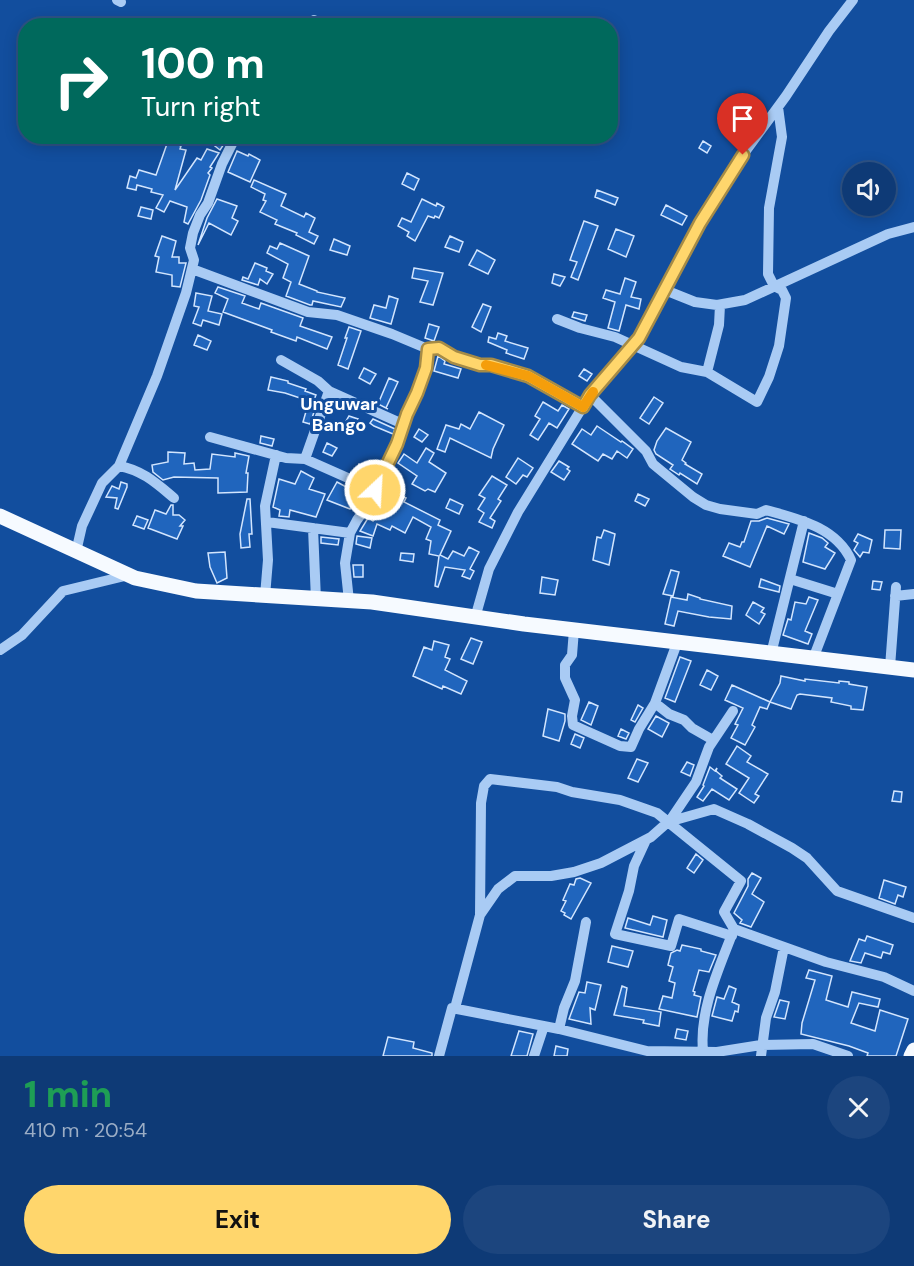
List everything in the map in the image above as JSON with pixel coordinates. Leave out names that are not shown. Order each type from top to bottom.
[{"type":"main road","points":[[0,516],[129,575],[196,591],[372,603],[677,643],[914,670]]},
{"type":"main road","points":[[911,1056],[914,1050]]},
{"type":"street","points":[[475,618],[489,569],[518,512],[590,395],[639,338],[700,223],[731,171],[853,0]]},
{"type":"street","points":[[556,318],[580,328],[615,337],[681,367],[707,372],[758,402],[779,346],[786,298],[782,290],[774,286],[768,274],[767,251],[769,208],[782,137],[778,107]]},
{"type":"street","points":[[76,552],[82,526],[102,483],[119,465],[157,376],[186,293],[194,260],[190,248],[193,233],[232,144]]},
{"type":"street","points":[[665,290],[695,302],[720,305],[745,300],[888,234],[914,227]]},
{"type":"street","points":[[192,269],[308,312],[337,315],[428,349],[439,348],[454,357],[528,376],[583,407]]},
{"type":"street","points":[[707,372],[719,325],[720,305]]},
{"type":"street","points":[[349,602],[345,563],[350,533],[370,502],[405,425],[407,414],[426,368],[428,349]]},
{"type":"street","points":[[281,360],[318,381],[329,391],[405,425]]},
{"type":"street","points":[[305,459],[329,391]]},
{"type":"street","points":[[590,395],[646,451],[653,464],[667,478],[706,505],[757,514],[766,510],[804,521],[832,535],[848,553],[851,560],[813,659]]},
{"type":"street","points":[[210,437],[276,455],[305,459],[375,490]]},
{"type":"street","points":[[265,597],[268,560],[265,506],[276,455]]},
{"type":"street","points":[[119,465],[143,473],[174,498]]},
{"type":"street","points":[[771,654],[804,521]]},
{"type":"street","points":[[267,522],[350,533]]},
{"type":"street","points":[[313,528],[316,600]]},
{"type":"street","points":[[0,650],[22,635],[63,591],[129,575]]},
{"type":"street","points":[[789,579],[838,594]]},
{"type":"street","points":[[890,668],[896,592],[914,594]]},
{"type":"street","points":[[574,630],[572,655],[565,665],[565,678],[575,700],[573,725],[620,746],[631,747],[655,704],[677,643]]},
{"type":"street","points":[[655,704],[713,740]]},
{"type":"street","points":[[480,915],[498,889],[515,876],[551,876],[574,872],[602,863],[646,840],[669,822],[696,782],[709,747],[733,711]]},
{"type":"street","points":[[439,1056],[452,1008],[455,1008],[480,915],[481,803],[484,786],[490,779],[557,787],[586,795],[620,800],[657,813],[741,881],[724,912],[733,932],[714,982],[701,1034],[703,1051]]},
{"type":"street","points":[[669,822],[714,809],[792,848],[807,858],[837,891],[914,918]]},
{"type":"street","points":[[646,840],[634,866],[629,891],[615,928],[615,934],[671,946],[679,919],[733,932],[826,962],[884,977],[914,991]]},
{"type":"street","points":[[559,1029],[564,1008],[575,981],[586,922]]},
{"type":"street","points":[[761,1051],[766,1018],[775,992],[784,947]]},
{"type":"street","points":[[455,1008],[559,1029],[647,1051],[674,1054],[703,1051],[723,1054],[813,1044],[848,1056]]},
{"type":"street","points":[[534,1056],[544,1026]]},
{"type":"building","points":[[703,141],[711,146],[707,153],[699,148]]},
{"type":"building","points":[[167,144],[176,144],[181,146],[180,149],[186,150],[175,190],[197,158],[201,160],[207,149],[219,153],[210,167],[212,168],[208,173],[210,175],[201,200],[188,224],[184,222],[187,207],[170,201],[164,212],[156,208],[163,195],[137,185],[136,190],[127,188],[130,176],[136,178],[139,170],[156,175]]},
{"type":"building","points":[[212,144],[224,144],[220,150]]},
{"type":"building","points":[[237,151],[260,160],[250,182],[228,172]]},
{"type":"building","points":[[407,173],[419,179],[414,190],[402,184]]},
{"type":"building","points":[[254,180],[286,194],[281,206],[304,217],[306,213],[315,218],[309,232],[318,236],[314,244],[296,235],[297,233],[275,224],[277,220],[260,212],[266,201],[263,200],[265,194],[251,187]]},
{"type":"building","points":[[597,190],[618,198],[615,205],[595,197]]},
{"type":"building","points":[[217,199],[237,206],[232,218],[238,221],[231,235],[209,223],[198,245],[207,218]]},
{"type":"building","points":[[422,199],[444,207],[439,218],[428,216],[415,241],[407,236],[409,232],[398,226],[402,218],[411,222]]},
{"type":"building","points":[[666,205],[687,216],[682,225],[661,215]]},
{"type":"building","points":[[141,207],[153,210],[151,219],[138,216]]},
{"type":"building","points":[[584,221],[598,226],[578,280],[571,277],[577,262],[570,260]]},
{"type":"building","points":[[616,229],[634,236],[626,257],[608,249]]},
{"type":"building","points":[[162,236],[176,241],[172,257],[179,257],[179,263],[186,263],[180,287],[172,286],[172,275],[156,272],[159,257],[155,256]]},
{"type":"building","points":[[450,236],[463,242],[459,252],[445,247]]},
{"type":"building","points":[[334,239],[350,246],[347,255],[330,250]]},
{"type":"building","points":[[280,243],[309,256],[299,284],[317,292],[345,298],[341,307],[313,301],[310,305],[286,296],[291,282],[283,278],[288,264],[267,253],[270,246],[277,249]]},
{"type":"building","points":[[477,250],[495,260],[488,274],[469,265]]},
{"type":"building","points":[[255,263],[267,268],[266,271],[273,274],[267,284],[260,279],[258,285],[242,280],[243,277],[248,279]]},
{"type":"building","points":[[414,268],[443,273],[433,305],[420,302],[428,281],[412,278]]},
{"type":"building","points":[[554,274],[565,277],[560,286],[552,283]]},
{"type":"building","points":[[625,278],[636,282],[631,297],[641,299],[639,309],[626,305],[619,331],[608,328],[615,302],[603,298],[606,290],[620,294]]},
{"type":"building","points":[[218,287],[245,296],[242,303],[259,309],[261,303],[303,318],[300,326],[332,337],[327,349],[297,337],[296,341],[223,312],[228,299],[215,293]]},
{"type":"building","points":[[196,293],[212,296],[208,311],[222,314],[219,325],[203,320],[201,326],[193,323],[199,307],[194,306]]},
{"type":"building","points":[[389,296],[398,299],[391,324],[370,318],[374,305],[386,308]]},
{"type":"building","points":[[483,304],[491,307],[481,332],[472,327]]},
{"type":"building","points":[[574,312],[587,315],[585,321],[572,317]]},
{"type":"building","points":[[429,324],[439,327],[434,341],[425,338]]},
{"type":"building","points":[[349,327],[361,331],[348,369],[338,365]]},
{"type":"building","points":[[498,333],[507,336],[505,341],[528,348],[524,359],[506,353],[507,350],[488,342],[489,337],[496,339]]},
{"type":"building","points":[[198,335],[211,341],[207,350],[194,345]]},
{"type":"building","points":[[438,356],[445,361],[444,364],[461,369],[458,378],[434,371]]},
{"type":"building","points":[[364,368],[376,374],[370,384],[359,378]]},
{"type":"building","points":[[584,369],[592,374],[587,381],[579,376]]},
{"type":"building","points":[[271,377],[288,381],[316,395],[313,402],[317,403],[310,424],[303,422],[309,401],[268,390]]},
{"type":"building","points":[[389,378],[398,382],[386,408],[378,404]]},
{"type":"building","points":[[654,397],[663,403],[649,424],[640,418]]},
{"type":"building","points":[[543,402],[558,411],[562,405],[569,409],[557,428],[549,423],[538,440],[530,435],[540,419],[535,416]]},
{"type":"building","points":[[479,412],[504,425],[491,458],[450,438],[445,452],[437,449],[446,425],[459,429],[461,424],[470,429]]},
{"type":"building","points":[[349,416],[358,419],[353,427],[345,423]]},
{"type":"building","points":[[373,419],[395,429],[393,434],[370,423]]},
{"type":"building","points":[[597,426],[633,449],[627,458],[617,451],[612,459],[603,454],[598,461],[572,444],[582,429],[591,435]]},
{"type":"building","points":[[666,428],[691,442],[682,460],[702,474],[697,484],[670,469],[673,465],[656,454],[654,450],[657,441]]},
{"type":"building","points":[[419,429],[428,435],[422,442],[414,437]]},
{"type":"building","points":[[261,436],[274,439],[272,446],[260,443]]},
{"type":"building","points":[[327,443],[337,448],[332,456],[323,452]]},
{"type":"building","points":[[426,448],[434,453],[429,462],[446,473],[435,492],[428,489],[425,491],[412,484],[417,476],[398,463],[404,454],[417,463]]},
{"type":"building","points":[[168,452],[185,453],[184,464],[194,463],[195,470],[210,469],[212,454],[235,457],[235,453],[249,456],[246,473],[248,473],[247,492],[218,493],[218,478],[174,477],[163,480],[153,472],[152,465],[168,462]]},
{"type":"building","points":[[518,458],[533,468],[527,477],[523,475],[516,484],[506,477]]},
{"type":"building","points":[[559,461],[569,467],[567,469],[570,471],[564,480],[551,472]]},
{"type":"building","points":[[359,464],[366,468],[362,476],[355,473]]},
{"type":"building","points":[[301,471],[314,478],[309,489],[325,494],[316,517],[290,510],[289,517],[279,516],[280,510],[273,507],[279,479],[295,484]]},
{"type":"building","points":[[492,476],[507,485],[498,499],[501,501],[490,518],[495,521],[492,528],[479,522],[484,513],[478,509],[485,498],[479,495]]},
{"type":"building","points":[[121,482],[127,484],[127,487],[118,509],[115,508],[117,498],[106,497],[112,486],[119,489]]},
{"type":"building","points":[[337,482],[357,490],[350,509],[327,500]]},
{"type":"building","points":[[384,489],[406,498],[404,502],[440,520],[438,525],[451,531],[440,555],[448,559],[453,551],[464,556],[469,547],[479,552],[470,569],[474,571],[470,579],[462,576],[465,570],[445,567],[438,587],[435,586],[439,556],[429,554],[431,541],[426,539],[431,527],[413,517],[405,533],[392,526],[390,530],[377,524],[373,536],[360,531],[368,518],[373,521],[383,502],[379,500]]},
{"type":"building","points":[[638,494],[649,499],[645,506],[635,501]]},
{"type":"building","points":[[247,499],[250,499],[252,534],[249,534],[250,547],[241,548],[240,534]]},
{"type":"building","points":[[450,499],[463,505],[459,514],[446,508]]},
{"type":"building","points":[[173,505],[173,515],[179,515],[185,520],[180,526],[183,526],[177,539],[148,528],[155,510],[166,514]]},
{"type":"building","points":[[137,516],[148,520],[144,529],[133,525]]},
{"type":"building","points":[[767,518],[789,524],[784,534],[767,526],[750,567],[723,556],[729,543],[740,547],[744,542],[751,521]]},
{"type":"building","points":[[604,530],[615,534],[609,565],[593,560],[597,537],[601,538]]},
{"type":"building","points":[[885,530],[901,530],[900,549],[884,548]]},
{"type":"building","points":[[809,533],[822,538],[828,543],[825,547],[835,553],[825,569],[803,562]]},
{"type":"building","points":[[858,534],[872,540],[869,553],[863,552],[860,557],[854,550],[858,543],[854,541]]},
{"type":"building","points":[[357,536],[372,538],[370,548],[356,544]]},
{"type":"building","points":[[321,537],[339,539],[338,545],[321,543]]},
{"type":"building","points":[[225,552],[227,578],[217,583],[210,567],[208,553]]},
{"type":"building","points":[[401,553],[414,554],[413,562],[400,560]]},
{"type":"building","points":[[353,565],[363,565],[363,577],[354,577]]},
{"type":"building","points":[[671,570],[679,572],[673,596],[663,594]]},
{"type":"building","points":[[542,577],[558,580],[555,595],[540,593]]},
{"type":"building","points":[[761,579],[780,586],[779,592],[759,587]]},
{"type":"building","points":[[873,581],[882,582],[880,590],[872,589]]},
{"type":"building","points":[[688,594],[732,606],[731,619],[678,611],[674,626],[665,624],[671,597],[687,600]]},
{"type":"building","points":[[809,597],[818,600],[805,631],[812,634],[808,644],[783,635],[788,619],[791,620],[795,602],[806,604]]},
{"type":"building","points":[[753,602],[764,608],[761,612],[765,614],[759,624],[746,615]]},
{"type":"building","points":[[471,638],[482,642],[473,664],[461,659]]},
{"type":"building","points":[[434,641],[449,645],[445,657],[450,659],[445,670],[467,681],[461,694],[443,686],[442,689],[413,676],[424,647],[432,650]]},
{"type":"building","points":[[680,657],[691,661],[675,702],[665,698]]},
{"type":"building","points":[[707,670],[718,676],[711,690],[700,685]]},
{"type":"building","points":[[781,676],[805,681],[805,679],[849,682],[849,684],[867,687],[863,710],[851,709],[851,706],[831,702],[832,698],[800,694],[797,695],[791,709],[770,702],[780,683]]},
{"type":"building","points":[[732,685],[770,702],[767,709],[760,707],[752,725],[755,727],[745,745],[731,738],[743,708],[725,700]]},
{"type":"building","points":[[589,702],[598,706],[591,725],[581,720]]},
{"type":"building","points":[[638,705],[643,708],[635,722],[631,720]]},
{"type":"building","points":[[548,709],[565,714],[559,741],[543,736]]},
{"type":"building","points":[[656,716],[669,723],[662,737],[648,729]]},
{"type":"building","points":[[621,729],[629,733],[626,739],[618,736]]},
{"type":"building","points":[[575,734],[584,738],[580,748],[571,744]]},
{"type":"building","points":[[737,746],[751,756],[747,762],[768,774],[755,794],[759,796],[754,803],[739,793],[749,778],[726,764]]},
{"type":"building","points":[[637,759],[648,763],[638,782],[628,778]]},
{"type":"building","points":[[687,762],[694,765],[690,776],[681,772]]},
{"type":"building","points":[[710,767],[715,771],[717,768],[716,771],[722,776],[720,778],[737,789],[729,800],[712,789],[703,801],[697,797],[704,786]]},
{"type":"building","points":[[894,791],[902,792],[901,802],[892,801]]},
{"type":"building","points":[[696,854],[703,860],[694,873],[687,868]]},
{"type":"building","points":[[752,873],[761,878],[752,894],[764,902],[751,927],[740,923],[742,920],[734,913]]},
{"type":"building","points":[[580,878],[591,883],[571,919],[561,911],[566,901],[563,900],[570,884],[574,885],[576,879]]},
{"type":"building","points":[[884,880],[906,887],[903,897],[898,895],[895,904],[879,898]]},
{"type":"building","points":[[653,916],[667,920],[663,937],[625,928],[628,918],[650,925]]},
{"type":"building","points":[[867,936],[893,945],[890,954],[883,952],[881,958],[865,953],[861,963],[850,961],[859,939],[865,941]]},
{"type":"building","points":[[682,945],[716,955],[709,972],[699,970],[693,991],[694,995],[701,997],[697,1017],[659,1009],[663,996],[672,998],[675,983],[669,981],[673,967],[668,965],[671,953],[680,951]]},
{"type":"building","points":[[612,946],[633,951],[628,967],[608,962]]},
{"type":"building","points":[[809,970],[832,976],[826,1000],[848,1007],[852,992],[880,999],[878,1007],[859,1003],[851,1023],[875,1031],[880,1010],[908,1019],[896,1056],[867,1056],[868,1053],[849,1046],[801,1034],[815,980],[806,978]]},
{"type":"building","points":[[587,982],[601,985],[595,1010],[590,1008],[591,1024],[569,1019],[579,992],[585,993]]},
{"type":"building","points":[[622,986],[627,988],[624,1006],[661,1012],[659,1026],[643,1023],[644,1020],[614,1015]]},
{"type":"building","points":[[729,986],[736,989],[732,1002],[739,1005],[738,1012],[735,1011],[732,1021],[712,1016],[717,997],[724,999]]},
{"type":"building","points":[[780,1000],[789,1002],[785,1019],[774,1017]]},
{"type":"building","points":[[677,1029],[688,1031],[686,1040],[675,1038]]},
{"type":"building","points":[[519,1031],[533,1034],[527,1056],[511,1056]]},
{"type":"building","points":[[388,1037],[414,1042],[413,1048],[432,1053],[432,1056],[383,1056]]},
{"type":"building","points":[[556,1046],[568,1049],[567,1056],[554,1056]]},
{"type":"slow traffic","points":[[486,365],[528,376],[583,407],[593,392]]},
{"type":"district","name":"Unguwar Bango","points":[[339,414]]},
{"type":"route","points":[[375,490],[405,425],[407,414],[426,368],[428,349],[439,348],[454,357],[528,376],[583,407],[590,395],[639,338],[700,223],[743,155]]}]
